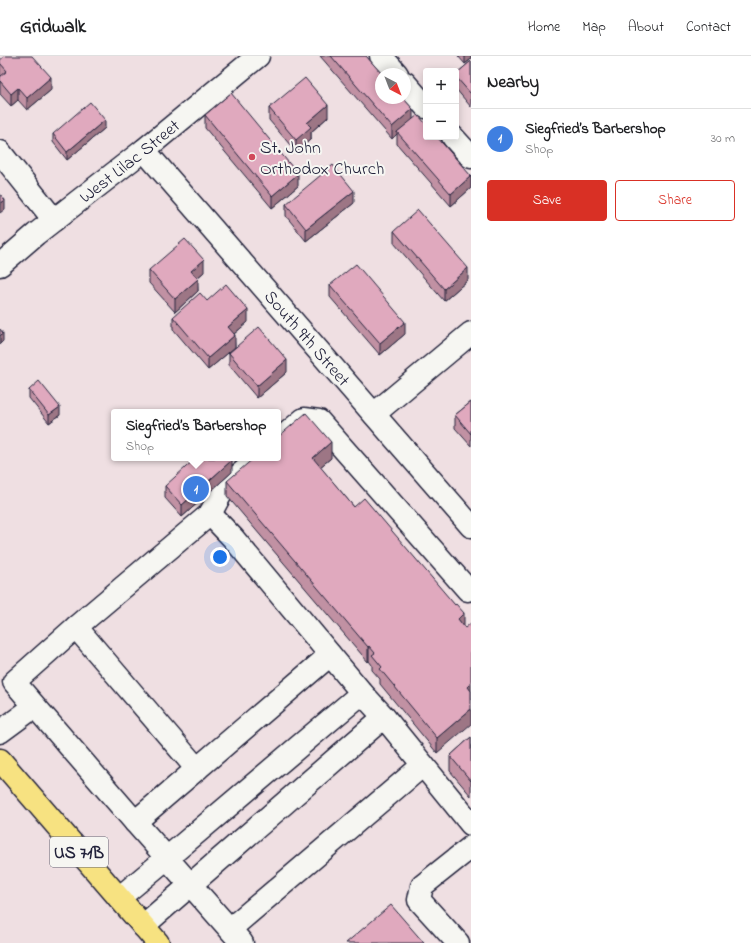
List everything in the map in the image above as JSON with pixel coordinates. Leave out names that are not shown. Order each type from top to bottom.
[{"type":"main road","name":"US 71B","points":[[0,760],[158,943]]},
{"type":"street","name":"West Lilac Street","points":[[0,265],[54,220],[144,150],[258,56]]},
{"type":"street","points":[[381,56],[392,68]]},
{"type":"street","points":[[411,90],[423,104]]},
{"type":"street","points":[[456,140],[471,157]]},
{"type":"street","name":"South 9th Street","points":[[144,150],[471,526]]},
{"type":"street","points":[[0,152],[54,220]]},
{"type":"street","points":[[374,414],[471,333]]},
{"type":"street","points":[[281,439],[304,419],[319,421],[470,590]]},
{"type":"street","points":[[256,461],[224,488],[210,514],[76,627],[14,682],[34,707],[236,936],[423,765]]},
{"type":"street","points":[[210,514],[233,538],[362,693],[384,717],[471,824]]},
{"type":"street","points":[[76,627],[197,769]]},
{"type":"street","points":[[135,822],[330,655]]},
{"type":"street","points":[[118,898],[362,693]]},
{"type":"street","points":[[0,732],[34,707]]},
{"type":"street","points":[[143,926],[384,717]]},
{"type":"street","points":[[458,943],[419,900],[422,886],[471,847]]},
{"type":"building","points":[[5,56],[32,56],[51,77],[27,98],[18,88],[11,94],[0,81],[0,77],[7,71],[0,63],[0,60]]},
{"type":"building","points":[[331,56],[366,56],[377,68],[375,68],[375,104],[408,104],[413,109],[392,127]]},
{"type":"building","points":[[471,61],[471,94],[459,80],[459,71]]},
{"type":"building","points":[[305,78],[328,105],[307,123],[311,127],[296,140],[269,108]]},
{"type":"building","name":"St. John Orthodox Church","points":[[231,93],[298,174],[272,196],[205,115]]},
{"type":"building","points":[[90,102],[105,120],[67,152],[53,134]]},
{"type":"building","points":[[418,115],[423,121],[423,140],[440,140],[471,176],[451,194],[397,132]]},
{"type":"building","points":[[333,165],[354,191],[306,229],[286,204]]},
{"type":"building","points":[[0,194],[5,200],[0,204]]},
{"type":"building","points":[[418,210],[468,268],[444,289],[394,231]]},
{"type":"building","points":[[185,239],[204,260],[191,271],[198,279],[175,299],[149,270]]},
{"type":"building","points":[[356,264],[405,322],[380,343],[330,285]]},
{"type":"building","points":[[226,284],[248,310],[228,327],[235,335],[208,358],[173,317],[200,293],[207,301]]},
{"type":"building","points":[[259,327],[287,360],[257,386],[229,353]]},
{"type":"building","points":[[0,329],[3,333],[0,336]]},
{"type":"building","points":[[39,381],[60,407],[49,415],[29,390]]},
{"type":"building","points":[[471,402],[471,434],[455,415]]},
{"type":"building","points":[[306,413],[331,442],[313,458],[354,507],[364,498],[455,605],[456,604],[464,613],[458,619],[465,628],[471,623],[471,684],[468,687],[471,691],[471,709],[437,738],[380,669],[382,667],[372,655],[375,653],[369,646],[368,647],[227,481],[250,461],[281,461],[281,434]]},
{"type":"building","points":[[193,461],[231,461],[182,505],[165,486]]},
{"type":"building","points":[[471,737],[471,781],[450,756]]},
{"type":"building","points":[[391,905],[424,943],[346,943]]},
{"type":"place","name":"St. John Orthodox Church","points":[[252,157]]},
{"type":"place","name":"Siegfried’s Barbershop","points":[[196,489]]}]
